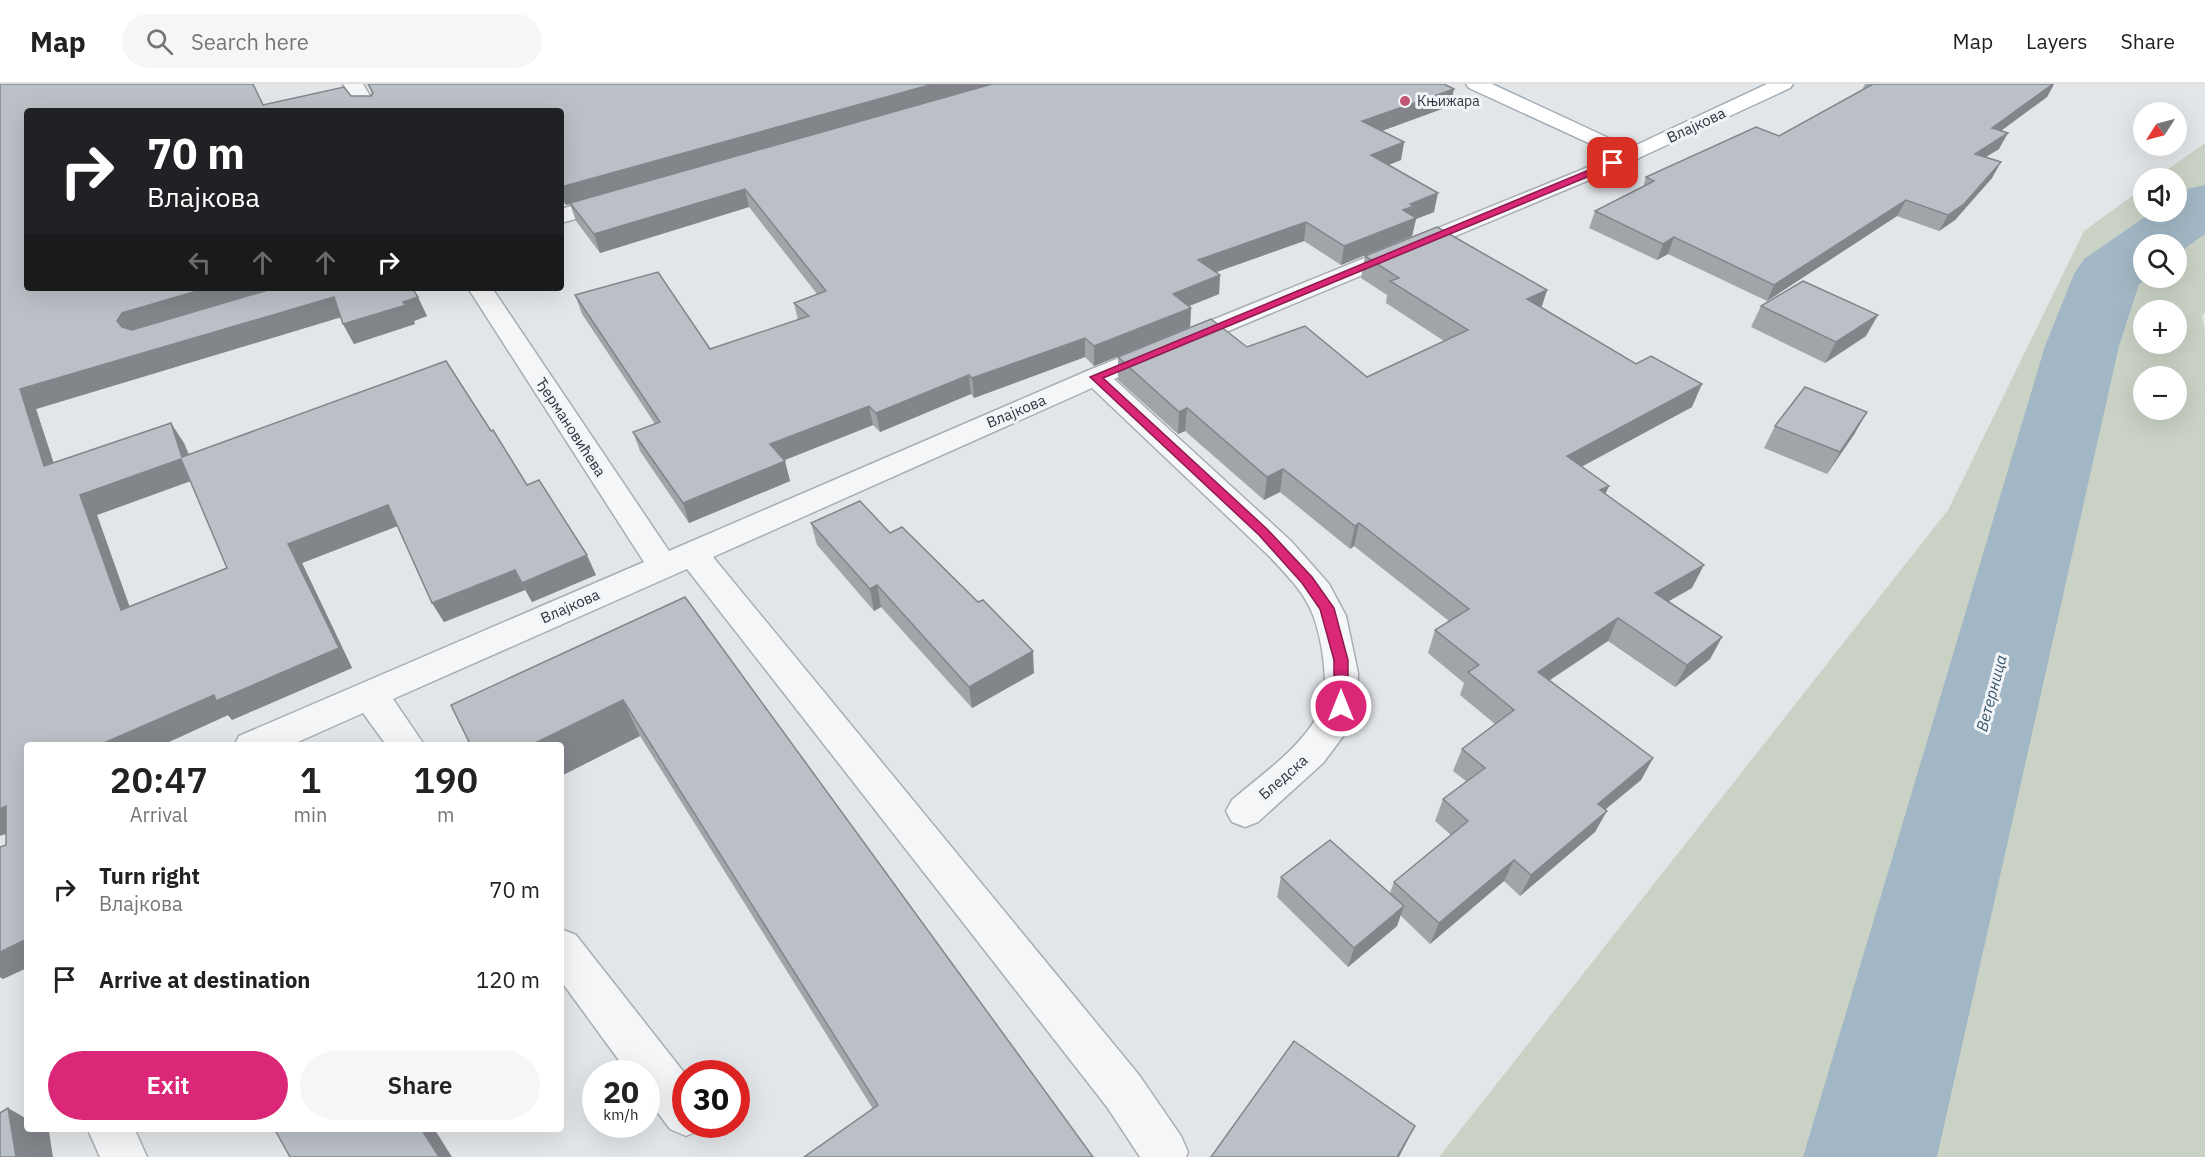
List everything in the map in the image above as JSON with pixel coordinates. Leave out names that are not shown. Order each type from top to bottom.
[{"type":"main road","points":[[1476,84],[1630,156]]},
{"type":"main road","name":"Влајкова","points":[[1630,156],[1783,84]]},
{"type":"street","points":[[353,84],[367,108]]},
{"type":"street","name":"Влајкова","points":[[261,742],[1096,377],[1630,156]]},
{"type":"street","points":[[564,215],[640,194]]},
{"type":"street","name":"Ђермановићева","points":[[482,291],[677,559],[1123,1091],[1165,1152],[1163,1157]]},
{"type":"street","name":"Бледска","points":[[1096,377],[1263,532],[1307,580],[1327,608],[1341,660],[1341,706],[1329,731],[1306,759],[1245,811]]},
{"type":"street","points":[[369,694],[404,742]]},
{"type":"street","points":[[564,952],[672,1094]]},
{"type":"street","points":[[112,1132],[124,1157]]},
{"type":"shaded area","points":[[2205,143],[2205,313],[2202,316],[2205,332],[2205,1157],[1439,1157],[1948,510],[2084,231],[2133,195],[2133,222],[2187,222],[2187,168],[2170,168]]},
{"type":"building","points":[[0,84],[253,84],[263,105],[344,87],[351,96],[371,96],[373,93],[368,84],[933,84],[564,186],[564,108],[24,108],[24,291],[197,291],[122,313],[117,321],[122,327],[132,330],[265,291],[414,291],[418,297],[403,302],[406,305],[343,324],[334,297],[20,389],[44,466],[171,423],[182,457],[446,361],[527,485],[539,480],[587,555],[522,583],[515,570],[432,603],[388,505],[288,544],[339,648],[216,701],[214,695],[106,742],[24,742],[24,940],[0,952],[0,847],[6,845],[6,806],[0,809]],"holes":[[[181,459],[227,568],[121,610],[80,495]]]},
{"type":"building","points":[[992,84],[1444,84],[1454,89],[1362,121],[1404,142],[1371,155],[1438,193],[1410,204],[1414,206],[1403,210],[1416,218],[1344,246],[1306,222],[1198,260],[1220,275],[1173,294],[1191,308],[1094,346],[1085,338],[972,378],[969,375],[876,413],[869,406],[770,444],[785,461],[683,503],[633,432],[660,422],[575,295],[658,272],[710,349],[809,316],[794,303],[826,291],[745,189],[594,234],[570,203]]},
{"type":"building","points":[[1873,84],[2053,84],[1992,128],[2008,133],[1975,154],[2001,162],[1964,204],[1948,215],[1906,200],[1774,285],[1674,237],[1663,244],[1595,211],[1654,181],[1646,177],[1756,127],[1779,136]]},
{"type":"building","points":[[1437,227],[1547,290],[1527,299],[1636,364],[1651,356],[1702,384],[1567,456],[1609,486],[1600,490],[1704,565],[1655,593],[1722,637],[1687,665],[1618,618],[1538,672],[1653,758],[1598,804],[1607,811],[1531,875],[1514,860],[1439,923],[1394,882],[1468,821],[1443,799],[1485,768],[1462,749],[1514,710],[1468,672],[1479,665],[1435,630],[1469,609],[1359,523],[1355,526],[1283,469],[1267,477],[1187,408],[1179,412],[1118,357],[1211,319],[1247,347],[1305,326],[1367,377],[1468,330],[1390,281],[1399,278],[1365,256]]},
{"type":"building","points":[[1803,281],[1878,315],[1836,342],[1761,306]]},
{"type":"building","points":[[1805,387],[1867,412],[1840,452],[1775,426]]},
{"type":"building","points":[[860,501],[890,533],[902,527],[978,602],[983,600],[1033,651],[969,687],[877,585],[870,589],[811,523]]},
{"type":"building","points":[[685,597],[1093,1157],[804,1157],[878,1105],[623,700],[537,742],[469,742],[451,705]]},
{"type":"building","points":[[1330,840],[1404,906],[1354,948],[1281,877]]},
{"type":"building","points":[[1294,1041],[1415,1126],[1397,1157],[1211,1157]]},
{"type":"building","points":[[8,1108],[16,1157],[0,1157],[0,1113]]},
{"type":"building","points":[[276,1132],[423,1132],[439,1157],[290,1157]]},
{"type":"waterway","name":"Ветерница","points":[[2163,234],[2205,204]]},
{"type":"waterway","name":"Ветерница","points":[[1870,1157],[2082,346],[2108,274],[2133,257]]},
{"type":"place","name":"Књижара","points":[[1405,101]]},
{"type":"route","points":[[1341,706],[1341,660],[1327,608],[1307,580],[1263,532],[1096,377],[1613,163]]}]
